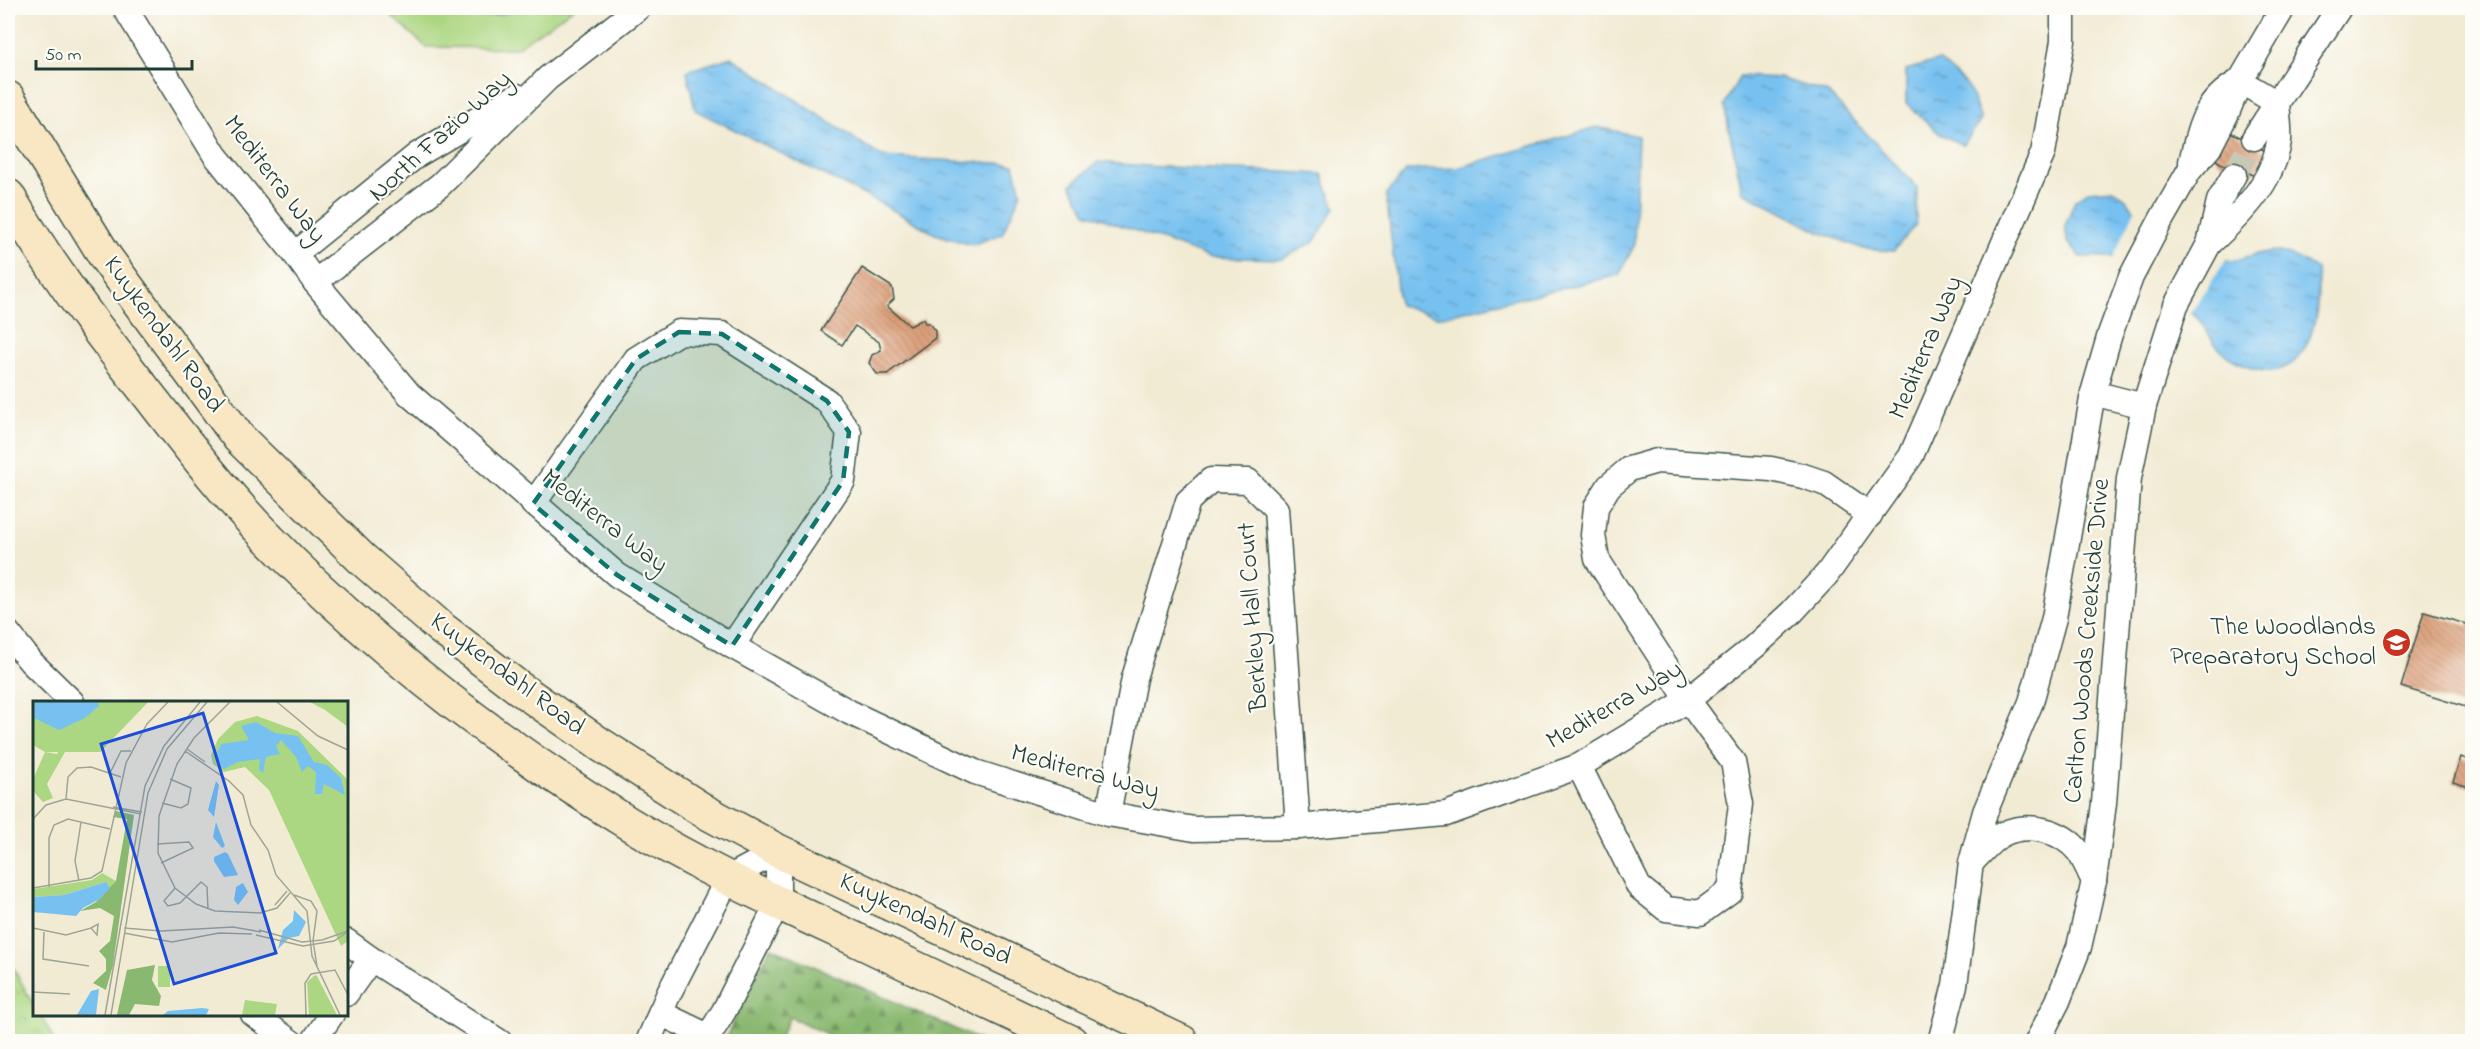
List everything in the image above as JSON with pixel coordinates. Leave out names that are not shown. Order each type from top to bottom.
[{"type":"main road","name":"Kuykendahl Road","points":[[8,98],[79,218],[146,314],[240,438],[301,500],[404,597],[519,688],[601,745],[704,811],[778,851],[1182,1041]]},
{"type":"main road","name":"Kuykendahl Road","points":[[8,196],[73,295],[202,464],[262,532],[298,568],[419,677],[527,759],[630,825],[778,903],[1071,1041]]},
{"type":"street","name":"Mediterra Way","points":[[124,8],[215,155],[315,282],[410,394],[533,504],[617,575],[732,646],[849,712],[975,772],[1108,814],[1194,829],[1298,827],[1446,814],[1579,766],[1688,700],[1754,647],[1792,612],[1827,573],[1911,456],[2043,153],[2063,41],[2063,8]]},
{"type":"street","name":"North Fazio Way","points":[[315,282],[440,184],[548,78],[638,8]]},
{"type":"street","name":"Carlton Woods Creekside Drive","points":[[1940,1041],[1955,985],[1971,863],[1985,812],[2031,702],[2054,618],[2093,393],[2110,334],[2131,277],[2189,171],[2199,129],[2211,104],[2222,92],[2240,81],[2283,8]]},
{"type":"street","points":[[2254,138],[2339,8]]},
{"type":"street","name":"North Fazio Way","points":[[295,254],[417,154],[548,78]]},
{"type":"street","points":[[2240,81],[2277,103]]},
{"type":"street","name":"Carlton Woods Creekside Drive","points":[[2209,244],[2240,214],[2256,194],[2270,170],[2279,140],[2277,103]]},
{"type":"street","name":"Carlton Woods Creekside Drive","points":[[2037,1041],[2058,1001],[2079,947],[2094,881],[2104,802],[2129,478],[2144,406],[2176,305],[2209,244],[2219,201],[2234,175]]},
{"type":"street","points":[[533,504],[636,359],[679,332],[722,334],[827,400],[849,432],[843,482],[732,646]]},
{"type":"street","points":[[2093,393],[2144,406]]},
{"type":"street","points":[[1579,766],[1640,886],[1666,909],[1700,914],[1730,891],[1741,804],[1733,762],[1688,700],[1597,559],[1593,535],[1596,507],[1609,486],[1629,469],[1657,461],[1771,470],[1803,476],[1824,483],[1870,515]]},
{"type":"street","name":"Berkley Hall Court","points":[[1108,814],[1134,678],[1188,501],[1211,480],[1248,481],[1276,510],[1298,827]]},
{"type":"street","points":[[8,633],[31,662],[71,701]]},
{"type":"street","name":"Carlton Woods Creekside Drive","points":[[1971,863],[2001,834],[2023,828],[2042,829],[2061,836],[2079,851],[2094,881]]},
{"type":"street","points":[[648,1041],[660,1013],[728,878],[778,851],[778,903],[724,1011],[706,1039],[660,1013]]},
{"type":"street","points":[[348,942],[500,1041]]},
{"type":"street","points":[[348,991],[371,959]]},
{"type":"street","points":[[256,1016],[291,1041]]},
{"type":"street","points":[[313,1041],[331,1016]]},
{"type":"highlighted area","points":[[679,332],[722,334],[827,401],[849,432],[843,481],[732,646],[617,575],[533,504],[636,359]]},
{"type":"green space","points":[[383,8],[574,8],[516,48],[426,47]]},
{"type":"green space","points":[[771,947],[982,1041],[842,1041],[790,1017],[778,1041],[724,1041]]},
{"type":"green space","points":[[8,958],[33,1004],[33,1016],[41,1016],[55,1041],[8,1041]]},
{"type":"water","points":[[451,8],[523,8],[495,15],[477,16]]},
{"type":"water","points":[[731,57],[882,157],[1014,164],[1021,193],[1002,234],[972,245],[935,234],[884,205],[695,110],[687,71]]},
{"type":"water","points":[[1939,60],[1968,86],[1981,120],[1963,145],[1940,134],[1906,103],[1906,70]]},
{"type":"water","points":[[1740,76],[1779,78],[1828,93],[1917,187],[1916,224],[1894,251],[1864,249],[1819,232],[1742,191],[1724,105]]},
{"type":"water","points":[[1597,127],[1638,136],[1634,246],[1619,275],[1439,317],[1399,305],[1386,194],[1407,170],[1457,168]]},
{"type":"water","points":[[1098,162],[1154,167],[1322,174],[1335,208],[1314,242],[1282,259],[1209,257],[1086,213],[1071,185]]},
{"type":"water","points":[[2114,189],[2134,210],[2227,260],[2276,252],[2293,256],[2317,270],[2316,314],[2311,335],[2302,352],[2290,365],[2274,371],[2254,369],[2229,357],[2214,343],[2199,320],[2169,294],[2112,258],[2080,257],[2067,241],[2065,226],[2075,200],[2088,191]]},
{"type":"pier","points":[[2136,208],[2228,257],[2190,314],[2112,261]]},
{"type":"building","points":[[2227,130],[2267,152],[2254,176],[2231,163],[2224,165],[2217,161],[2215,152]]},
{"type":"building","points":[[862,268],[892,287],[894,299],[887,306],[910,326],[923,319],[935,331],[935,338],[887,374],[877,374],[869,363],[872,355],[881,350],[879,342],[855,326],[842,345],[821,331]]},
{"type":"building","points":[[2424,612],[2469,625],[2472,615],[2472,709],[2401,687]]},
{"type":"building","points":[[2472,755],[2472,788],[2453,782],[2461,757],[2469,760]]},
{"type":"tunnel","points":[[2234,175],[2254,138]]},
{"type":"place","name":"The Woodlands Preparatory School","points":[[2397,643]]}]
